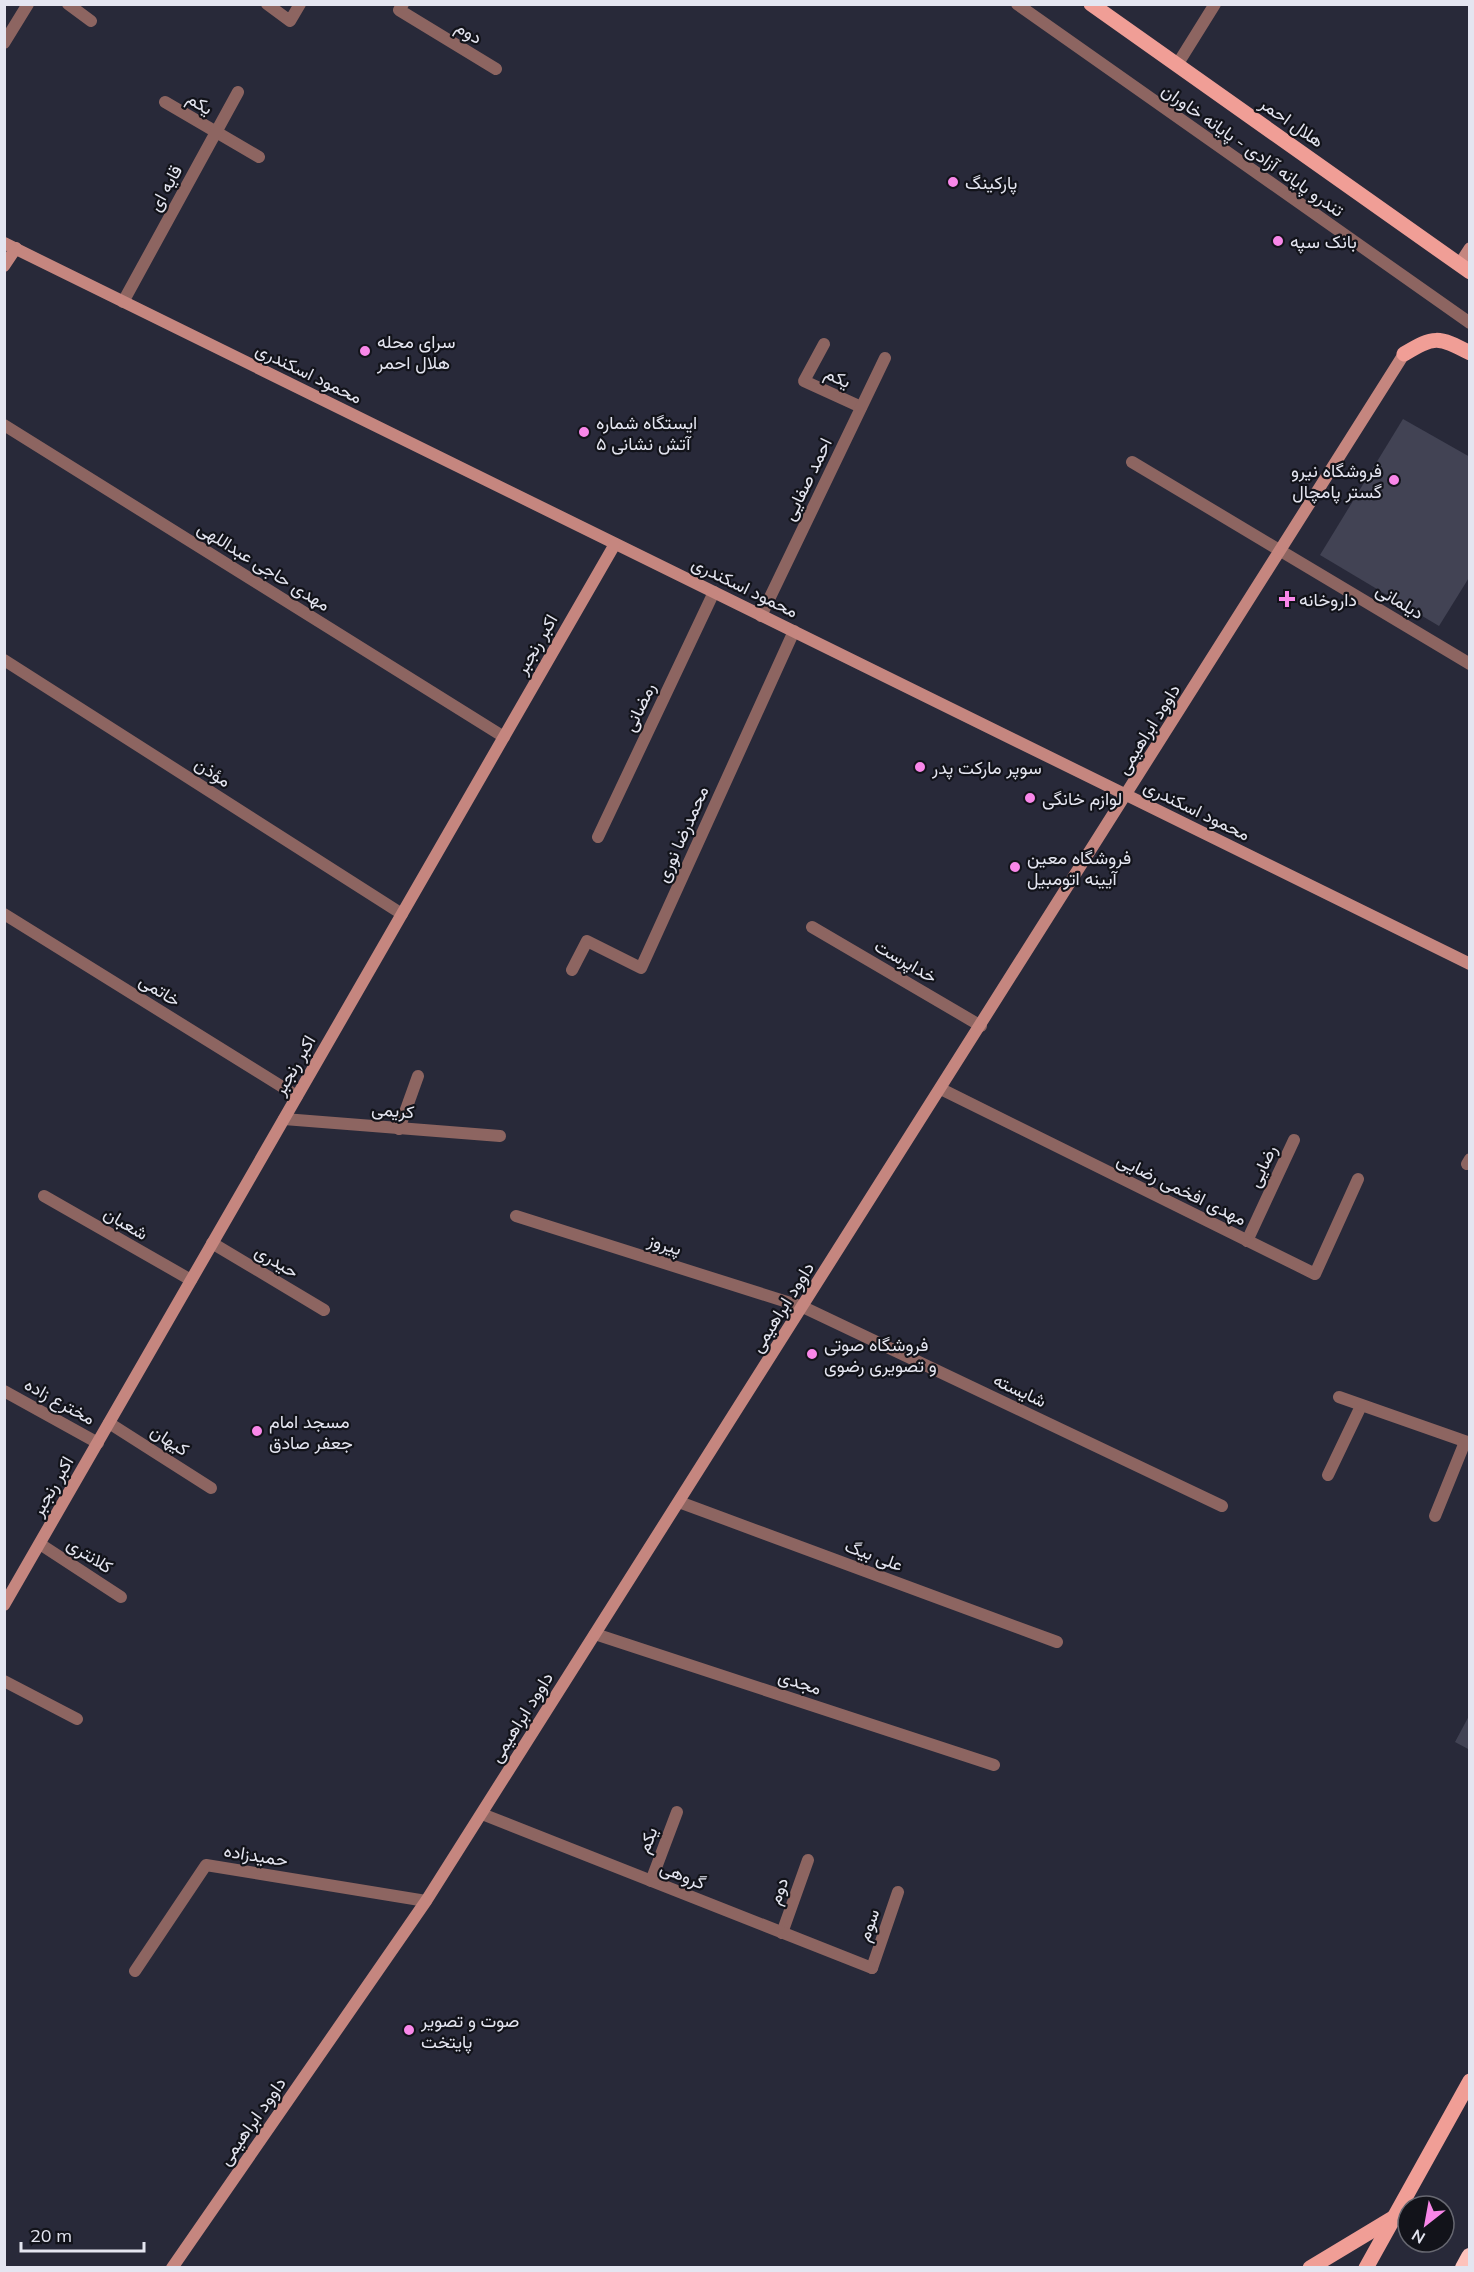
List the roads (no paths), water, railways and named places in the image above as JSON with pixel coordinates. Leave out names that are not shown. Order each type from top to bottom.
[{"type":"highway","points":[[1464,2268],[1470,2257]]},
{"type":"main road","name":"هلال احمر","points":[[1091,4],[1466,267]]},
{"type":"main road","points":[[1404,354],[1428,340],[1445,342],[1470,353]]},
{"type":"main road","points":[[1366,2268],[1470,2081]]},
{"type":"main road","points":[[1310,2268],[1393,2218]]},
{"type":"street","points":[[4,43],[28,4]]},
{"type":"street","points":[[68,4],[91,21]]},
{"type":"street","points":[[267,4],[290,21],[300,4]]},
{"type":"street","name":"دوم","points":[[403,4],[399,10],[496,69]]},
{"type":"street","name":"تندرو پایانه آزادی - پایانه خاوران","points":[[1017,4],[1470,323]]},
{"type":"street","points":[[1178,65],[1215,4]]},
{"type":"street","name":"قایه ای","points":[[123,302],[238,92]]},
{"type":"street","name":"یکم","points":[[165,102],[216,134]]},
{"type":"street","points":[[216,134],[259,157]]},
{"type":"street","points":[[4,266],[10,246]]},
{"type":"street","name":"محمود اسکندری","points":[[10,246],[1470,964]]},
{"type":"street","points":[[1466,267],[1470,248]]},
{"type":"street","name":"یکم","points":[[824,344],[804,381],[861,407]]},
{"type":"street","name":"داوود ابراهیمی","points":[[172,2268],[426,1901],[482,1814],[1404,354]]},
{"type":"street","name":"احمد صفایی","points":[[761,615],[885,358]]},
{"type":"street","name":"مهدی حاجی عبداللهی","points":[[4,425],[504,737]]},
{"type":"street","name":"دیلمانی","points":[[1132,462],[1470,664]]},
{"type":"street","name":"اکبر رنجبر","points":[[6,1599],[40,1544],[615,544]]},
{"type":"street","name":"رمضانی","points":[[598,837],[714,592]]},
{"type":"street","name":"محمدرضا نوری","points":[[572,970],[587,941],[641,968],[794,631]]},
{"type":"street","name":"مؤذن","points":[[4,660],[402,914]]},
{"type":"street","name":"خاتمی","points":[[4,914],[297,1096]]},
{"type":"street","name":"خداپرست","points":[[812,927],[981,1026]]},
{"type":"street","points":[[399,1129],[418,1076]]},
{"type":"street","name":"مهدی افخمی رضایی","points":[[941,1089],[1315,1274],[1358,1179]]},
{"type":"street","name":"کریمی","points":[[284,1119],[500,1136]]},
{"type":"street","name":"رضایی","points":[[1246,1241],[1294,1140]]},
{"type":"street","name":"شعبان","points":[[44,1196],[191,1280]]},
{"type":"street","name":"پیروز","points":[[516,1216],[803,1307]]},
{"type":"street","name":"حیدری","points":[[212,1243],[324,1310]]},
{"type":"street","name":"شایسته","points":[[803,1307],[1222,1506]]},
{"type":"street","name":"مخترع زاده","points":[[4,1391],[98,1443]]},
{"type":"street","points":[[1339,1397],[1467,1442],[1435,1516]]},
{"type":"street","points":[[1328,1475],[1360,1406]]},
{"type":"street","name":"کیهان","points":[[109,1423],[211,1488]]},
{"type":"street","name":"علی بیگ","points":[[679,1502],[1057,1642]]},
{"type":"street","name":"کلانتری","points":[[40,1544],[121,1597]]},
{"type":"street","name":"مجدی","points":[[595,1634],[994,1765]]},
{"type":"street","points":[[4,1681],[77,1719]]},
{"type":"street","name":"یکم","points":[[651,1881],[677,1812]]},
{"type":"street","name":"گروهی","points":[[482,1814],[872,1968]]},
{"type":"street","name":"دوم","points":[[782,1933],[808,1860]]},
{"type":"street","name":"حمیدزاده","points":[[135,1971],[206,1865],[426,1901]]},
{"type":"street","name":"سوم","points":[[872,1968],[898,1892]]},
{"type":"place","name":"پارکینگ","points":[[953,182]]},
{"type":"place","name":"بانک سپه","points":[[1278,241]]},
{"type":"place","name":"سرای محله هلال احمر","points":[[365,351]]},
{"type":"place","name":"ایستگاه شماره ۵ آتش نشانی","points":[[584,432]]},
{"type":"place","name":"فروشگاه نیرو گستر پامچال","points":[[1394,480]]},
{"type":"place","name":"داروخانه","points":[[1287,599]]},
{"type":"place","name":"سوپر مارکت پدر","points":[[920,767]]},
{"type":"place","name":"لوازم خانگی","points":[[1030,798]]},
{"type":"place","name":"فروشگاه معین آیینه اتومبیل","points":[[1015,867]]},
{"type":"place","name":"فروشگاه صوتی و تصویری رضوی","points":[[812,1354]]},
{"type":"place","name":"مسجد امام جعفر صادق","points":[[257,1431]]},
{"type":"place","name":"صوت و تصویر پایتخت","points":[[409,2030]]}]
